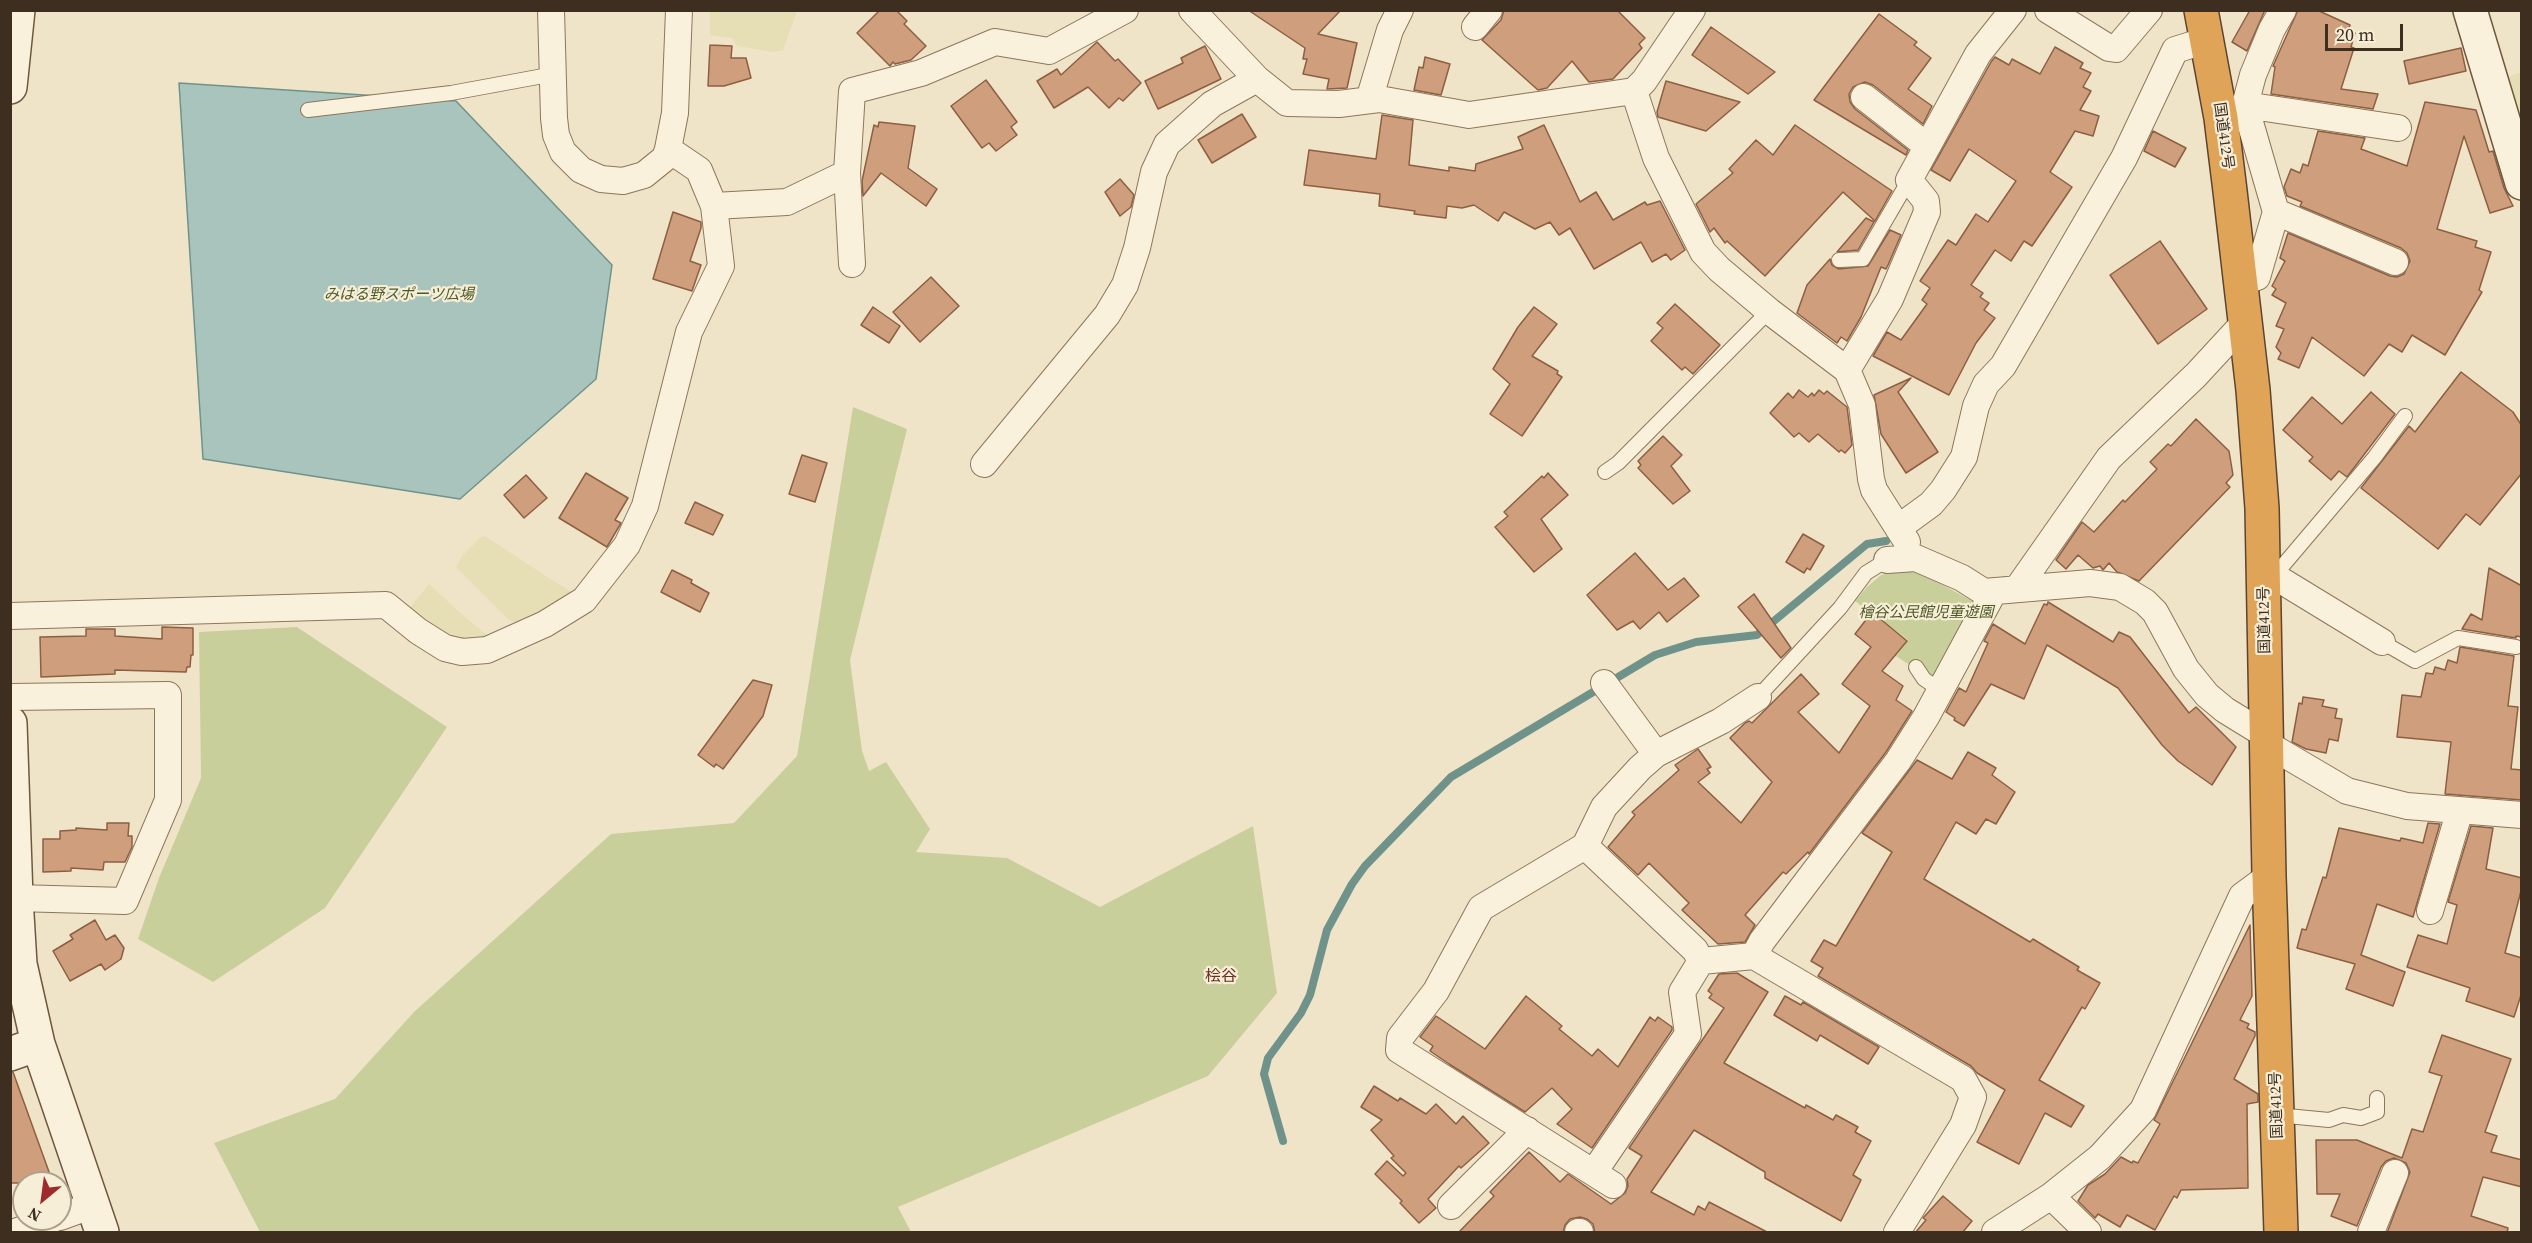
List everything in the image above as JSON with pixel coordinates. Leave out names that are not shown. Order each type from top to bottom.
[{"type":"highway","name":"国道412号","points":[[2204,25],[2233,112],[2240,283],[2253,390],[2269,573],[2270,876],[2281,1233]]},
{"type":"street","points":[[10,87],[18,10]]},
{"type":"street","points":[[551,10],[556,135],[562,152],[581,170],[601,179],[623,181],[644,175],[665,158],[668,149],[675,113],[679,10]]},
{"type":"street","points":[[852,264],[847,172],[852,91],[921,73],[995,42],[1049,51],[1125,10]]},
{"type":"street","points":[[1191,10],[1257,79],[1287,103],[1339,104],[1379,99],[1469,115],[1634,91],[1644,81],[1692,10]]},
{"type":"street","points":[[1369,100],[1390,30],[1400,10]]},
{"type":"street","points":[[1847,370],[1890,299],[1927,212],[1926,201],[1909,180],[1978,54],[2013,10]]},
{"type":"street","points":[[2048,10],[2109,48],[2116,49],[2149,10]]},
{"type":"street","points":[[2233,112],[2283,10]]},
{"type":"street","points":[[2470,10],[2522,183]]},
{"type":"street","points":[[1898,528],[1931,504],[1964,458],[1976,406],[1986,384],[2003,366],[2124,158],[2175,50],[2204,25]]},
{"type":"street","points":[[984,464],[1107,315],[1125,285],[1137,248],[1154,172],[1167,144],[1212,104],[1257,79]]},
{"type":"street","points":[[1634,91],[1656,158],[1703,252],[1719,269],[1769,311],[1847,370],[1862,405],[1874,490],[1916,558]]},
{"type":"street","points":[[1864,97],[1927,146]]},
{"type":"street","points":[[2233,112],[2398,128]]},
{"type":"street","points":[[2233,112],[2276,212],[2257,277],[2240,283]]},
{"type":"street","points":[[10,616],[386,605],[418,631],[445,648],[462,652],[487,650],[545,624],[584,600],[627,545],[645,506],[689,332],[721,266],[714,206],[699,170],[668,149]]},
{"type":"street","points":[[714,206],[787,202],[847,172]]},
{"type":"street","points":[[2276,212],[2395,262]]},
{"type":"street","points":[[1754,956],[1762,941],[1898,761],[1940,690],[2006,590],[2109,458],[2196,375],[2244,323]]},
{"type":"street","points":[[1887,560],[1916,558],[1962,578],[1984,592],[2090,583],[2120,587],[2134,594],[2155,612],[2186,669],[2206,695],[2225,710],[2264,734],[2268,744],[2347,791],[2408,806],[2522,814]]},
{"type":"street","points":[[2269,573],[2382,642]]},
{"type":"street","points":[[1604,683],[1656,754]]},
{"type":"street","points":[[10,697],[168,695],[168,800],[125,901],[16,898]]},
{"type":"street","points":[[1701,961],[1682,992],[1688,1034],[1675,1068],[1603,1179],[1399,1050],[1400,1038],[1436,991],[1481,908],[1585,846],[1604,807],[1656,754],[1721,721],[1758,697]]},
{"type":"street","points":[[10,723],[24,1049],[98,1219],[72,1218]]},
{"type":"street","points":[[2430,911],[2460,810]]},
{"type":"street","points":[[1585,846],[1695,950],[1701,961]]},
{"type":"street","points":[[1995,1233],[2051,1196],[2100,1157],[2143,1110],[2242,896],[2270,876]]},
{"type":"street","points":[[1701,961],[1754,956],[1962,1079],[1973,1096],[1963,1125],[1897,1233]]},
{"type":"street","points":[[1466,1198],[1527,1130]]},
{"type":"street","points":[[2371,1233],[2395,1173]]},
{"type":"street","points":[[2051,1196],[2088,1233]]},
{"type":"lane","points":[[308,110],[451,93],[554,74]]},
{"type":"lane","points":[[1839,260],[1863,258],[1909,180]]},
{"type":"lane","points":[[1605,472],[1618,463],[1769,311]]},
{"type":"lane","points":[[2269,573],[2374,458],[2405,416]]},
{"type":"lane","points":[[1758,697],[1840,608],[1866,573],[1887,560]]},
{"type":"lane","points":[[2382,642],[2415,661],[2458,638],[2516,647]]},
{"type":"lane","points":[[1916,668],[1924,679],[1940,690]]},
{"type":"lane","points":[[2277,1115],[2329,1120],[2343,1115],[2361,1118],[2377,1112],[2377,1098]]},
{"type":"shaded area","points":[[710,10],[797,11],[783,50],[773,52],[737,46],[732,38],[710,35]]},
{"type":"shaded area","points":[[2521,72],[2521,125],[2501,80]]},
{"type":"shaded area","points":[[485,536],[574,593],[561,609],[516,623],[508,619],[456,567],[462,556]]},
{"type":"shaded area","points":[[429,584],[488,636],[469,645],[458,645],[408,610]]},
{"type":"green space","points":[[853,407],[907,429],[850,660],[862,751],[869,771],[886,762],[930,829],[916,852],[1007,858],[1100,907],[1253,826],[1277,993],[1208,1076],[898,1207],[911,1232],[260,1232],[214,1143],[335,1099],[414,1012],[611,834],[734,823],[797,756]]},
{"type":"green space","name":"檜谷公民館児童遊園","points":[[1903,570],[1923,574],[1972,601],[1961,620],[1969,624],[1935,682],[1896,656],[1908,640],[1855,601],[1881,575]]},
{"type":"green space","points":[[297,627],[447,727],[325,908],[213,982],[138,939],[159,878],[201,778],[199,632]]},
{"type":"water","name":"みはる野スポーツ広場","points":[[179,83],[456,101],[612,265],[596,379],[460,499],[203,459]]},
{"type":"building","points":[[880,10],[896,10],[907,21],[904,24],[926,46],[911,60],[895,64],[893,62],[890,66],[857,33]]},
{"type":"building","points":[[1248,10],[1341,10],[1318,34],[1357,43],[1347,88],[1327,89],[1329,79],[1303,74],[1307,59],[1303,59],[1305,48]]},
{"type":"building","points":[[1504,10],[1617,10],[1645,38],[1639,44],[1642,48],[1613,79],[1589,82],[1572,61],[1547,88],[1538,90],[1482,40],[1501,20]]},
{"type":"building","points":[[2250,10],[2265,10],[2247,51],[2232,42]]},
{"type":"building","points":[[2298,10],[2317,10],[2350,25],[2348,31],[2355,33],[2351,47],[2354,48],[2341,89],[2378,94],[2373,109],[2271,94],[2275,67],[2273,66]]},
{"type":"building","points":[[1879,14],[1917,42],[1914,45],[1931,58],[1908,89],[1932,106],[1923,124],[1873,85],[1865,82],[1853,87],[1849,94],[1850,102],[1855,109],[1908,150],[1906,155],[1814,100]]},
{"type":"building","points":[[1711,27],[1775,72],[1748,94],[1692,55]]},
{"type":"building","points":[[1097,42],[1115,61],[1118,59],[1141,83],[1123,101],[1119,98],[1109,108],[1088,87],[1054,108],[1037,81],[1057,69],[1061,75]]},
{"type":"building","points":[[710,45],[732,46],[731,58],[746,58],[751,78],[724,86],[708,86]]},
{"type":"building","points":[[1205,46],[1221,79],[1158,109],[1145,81],[1183,63],[1181,58]]},
{"type":"building","points":[[2055,47],[2083,63],[2080,68],[2091,73],[2083,87],[2091,91],[2080,110],[2099,116],[2093,136],[2075,131],[2050,172],[2072,187],[2032,246],[2024,241],[2011,261],[1995,250],[1971,285],[1983,293],[1980,297],[1989,303],[1984,310],[1995,318],[1976,343],[1949,395],[1873,356],[1887,332],[1901,340],[1927,304],[1922,300],[1930,288],[1920,281],[1948,240],[1956,245],[1976,214],[1988,222],[2016,181],[1969,149],[1950,181],[1931,170],[1991,62],[1995,57],[2009,65],[2012,59],[2040,74]]},
{"type":"building","points":[[2461,48],[2466,71],[2409,84],[2404,61]]},
{"type":"building","points":[[1425,57],[1450,64],[1441,95],[1414,90],[1419,67],[1423,68]]},
{"type":"building","points":[[986,80],[1017,122],[1011,127],[1017,135],[996,151],[989,143],[982,148],[951,106]]},
{"type":"building","points":[[1666,81],[1740,102],[1706,131],[1658,117],[1657,112]]},
{"type":"building","points":[[2425,102],[2476,110],[2489,152],[2493,151],[2504,188],[2513,206],[2490,213],[2464,136],[2437,229],[2477,241],[2475,247],[2491,252],[2479,290],[2482,292],[2445,355],[2412,335],[2402,352],[2389,344],[2364,376],[2312,337],[2299,368],[2278,359],[2281,353],[2276,347],[2284,329],[2276,326],[2286,303],[2272,295],[2276,289],[2272,286],[2285,261],[2280,258],[2288,233],[2390,276],[2397,277],[2404,274],[2410,261],[2407,253],[2401,248],[2300,206],[2302,202],[2287,196],[2284,187],[2291,169],[2300,173],[2303,164],[2308,166],[2318,131],[2365,138],[2361,149],[2407,166]]},
{"type":"building","points":[[1242,114],[1256,137],[1212,163],[1198,140]]},
{"type":"building","points":[[1382,115],[1413,120],[1409,165],[1449,171],[1449,167],[1475,171],[1476,164],[1523,149],[1518,137],[1544,125],[1580,202],[1596,192],[1613,220],[1645,202],[1647,205],[1660,201],[1685,250],[1671,260],[1666,254],[1652,262],[1641,242],[1594,269],[1570,228],[1559,235],[1550,222],[1535,229],[1504,212],[1498,221],[1474,205],[1462,208],[1447,206],[1446,218],[1414,214],[1415,211],[1379,206],[1380,194],[1304,185],[1309,150],[1376,159]]},
{"type":"building","points":[[879,122],[915,126],[908,168],[937,189],[926,206],[881,173],[863,196],[862,181],[874,125],[878,127]]},
{"type":"building","points":[[1795,125],[1892,191],[1875,221],[1843,192],[1765,276],[1727,241],[1725,243],[1714,228],[1710,232],[1696,204],[1733,173],[1729,169],[1756,140],[1773,155]]},
{"type":"building","points":[[2153,131],[2186,148],[2175,167],[2144,151]]},
{"type":"building","points":[[1120,179],[1134,195],[1131,207],[1120,216],[1105,192]]},
{"type":"building","points":[[673,212],[701,222],[690,261],[701,265],[692,291],[653,279]]},
{"type":"building","points":[[1866,218],[1874,222],[1858,250],[1837,252]]},
{"type":"building","points":[[1890,230],[1901,235],[1888,265],[1886,269],[1881,267],[1861,317],[1847,341],[1841,337],[1837,343],[1797,313],[1807,285],[1830,259],[1832,265],[1839,269],[1868,266]]},
{"type":"building","points":[[2160,241],[2207,309],[2158,344],[2110,275]]},
{"type":"building","points":[[931,277],[959,306],[920,342],[893,312]]},
{"type":"building","points":[[1675,304],[1720,345],[1693,374],[1685,367],[1682,370],[1651,341],[1663,328],[1657,323]]},
{"type":"building","points":[[873,307],[900,326],[889,343],[861,325]]},
{"type":"building","points":[[1534,307],[1557,324],[1532,356],[1558,371],[1557,374],[1562,377],[1522,436],[1490,414],[1510,384],[1493,369],[1518,327]]},
{"type":"building","points":[[2461,372],[2513,412],[2522,426],[2522,473],[2480,525],[2466,514],[2438,549],[2361,488],[2409,426],[2415,432]]},
{"type":"building","points":[[1911,378],[1898,392],[1938,452],[1906,473],[1881,434],[1874,395]]},
{"type":"building","points":[[1799,390],[1808,397],[1812,393],[1814,396],[1819,390],[1824,394],[1827,391],[1847,407],[1852,445],[1845,453],[1841,450],[1839,452],[1818,434],[1809,442],[1799,433],[1794,437],[1770,413],[1788,393],[1793,398]]},
{"type":"building","points":[[2371,392],[2395,414],[2347,477],[2339,471],[2331,480],[2309,461],[2313,457],[2283,430],[2312,397],[2342,424]]},
{"type":"building","points":[[2196,419],[2229,451],[2233,475],[2226,483],[2230,487],[2139,581],[2117,572],[2109,563],[2103,570],[2100,566],[2093,568],[2078,555],[2066,569],[2056,560],[2082,522],[2094,532],[2123,500],[2125,502],[2157,469],[2150,462],[2168,444],[2171,446]]},
{"type":"building","points":[[1663,436],[1682,455],[1671,466],[1690,491],[1673,504],[1638,468],[1641,465],[1638,461]]},
{"type":"building","points":[[802,455],[827,463],[815,502],[789,494]]},
{"type":"building","points":[[586,473],[628,498],[615,520],[621,523],[607,547],[559,518]]},
{"type":"building","points":[[1548,473],[1568,495],[1541,519],[1562,549],[1534,572],[1495,527],[1508,516],[1504,512]]},
{"type":"building","points":[[526,475],[547,498],[524,518],[504,495]]},
{"type":"building","points":[[695,502],[723,515],[713,535],[685,523]]},
{"type":"building","points":[[1803,534],[1824,546],[1810,570],[1807,568],[1804,573],[1786,562]]},
{"type":"building","points":[[1635,553],[1668,590],[1684,578],[1699,596],[1667,622],[1659,612],[1640,629],[1633,621],[1617,630],[1587,595]]},
{"type":"building","points":[[2489,568],[2522,586],[2522,637],[2462,629],[2471,614],[2482,620]]},
{"type":"building","points":[[672,570],[692,580],[691,583],[709,593],[700,612],[661,592]]},
{"type":"building","points":[[1754,594],[1791,648],[1781,658],[1738,607]]},
{"type":"building","points":[[2048,602],[2113,642],[2119,632],[2130,637],[2189,713],[2196,707],[2236,747],[2212,785],[2178,761],[2162,745],[2118,688],[2047,645],[2024,699],[1991,684],[1964,726],[1946,712],[1959,688],[1966,692],[1988,643],[1984,641],[1993,624],[2025,644],[2044,604],[2047,605]]},
{"type":"building","points":[[1872,612],[1907,641],[1882,671],[1903,686],[1896,700],[1912,711],[1886,752],[1809,854],[1808,852],[1786,874],[1783,872],[1745,915],[1755,925],[1745,942],[1718,944],[1682,910],[1689,903],[1649,863],[1638,875],[1608,847],[1635,815],[1632,812],[1679,770],[1675,765],[1698,749],[1711,767],[1707,769],[1710,773],[1698,782],[1741,823],[1772,782],[1730,738],[1745,723],[1749,721],[1752,723],[1801,674],[1819,694],[1798,712],[1839,753],[1870,706],[1842,684],[1871,647],[1855,634]]},
{"type":"building","points":[[162,627],[193,628],[193,655],[191,655],[190,667],[187,667],[186,672],[115,670],[115,674],[41,677],[40,637],[86,636],[86,629],[115,629],[115,636],[162,639]]},
{"type":"building","points":[[2460,647],[2514,656],[2508,706],[2518,707],[2511,769],[2522,770],[2522,800],[2445,794],[2451,742],[2397,737],[2402,695],[2421,697],[2426,673],[2433,674],[2435,667],[2445,670],[2448,660],[2457,663]]},
{"type":"building","points":[[753,680],[772,685],[763,716],[723,769],[716,764],[714,767],[698,755]]},
{"type":"building","points":[[2303,697],[2324,700],[2322,706],[2337,709],[2335,718],[2342,719],[2338,741],[2329,739],[2326,753],[2306,749],[2292,742],[2299,703],[2302,704]]},
{"type":"building","points":[[1968,752],[1996,768],[1992,775],[2015,792],[1996,824],[1986,819],[1976,834],[1956,822],[1924,879],[2030,942],[2033,939],[2079,967],[2077,970],[2100,983],[2085,1009],[2082,1007],[2039,1080],[2084,1106],[2071,1127],[2045,1113],[2019,1164],[1977,1142],[2005,1090],[1977,1073],[1971,1066],[1818,976],[1823,968],[1811,961],[1824,940],[1836,946],[1892,852],[1862,833],[1917,760],[1952,779]]},
{"type":"building","points":[[107,823],[129,823],[128,836],[132,836],[132,847],[125,862],[104,862],[103,870],[71,868],[71,871],[43,872],[43,839],[60,839],[60,831],[76,830],[76,828],[107,830]]},
{"type":"building","points":[[2428,823],[2440,824],[2413,917],[2377,904],[2361,955],[2405,972],[2393,1006],[2346,989],[2355,964],[2297,948],[2302,929],[2306,930],[2323,877],[2326,878],[2339,828],[2400,841],[2401,838],[2423,843]]},
{"type":"building","points":[[2471,826],[2493,828],[2486,869],[2522,878],[2522,887],[2505,953],[2522,958],[2521,995],[2514,1017],[2466,1001],[2470,988],[2407,967],[2418,935],[2447,944],[2457,905],[2448,902]]},
{"type":"building","points":[[95,920],[106,940],[115,935],[124,948],[121,959],[105,970],[101,964],[70,981],[53,951],[73,939],[70,935]]},
{"type":"building","points":[[2250,925],[2252,996],[2240,1020],[2249,1024],[2247,1028],[2255,1032],[2255,1036],[2234,1079],[2258,1094],[2258,1102],[2247,1104],[2248,1188],[2181,1190],[2177,1198],[2174,1196],[2155,1230],[2127,1215],[2120,1227],[2098,1214],[2095,1218],[2078,1201],[2088,1185],[2105,1174],[2121,1157],[2132,1163],[2133,1161],[2138,1163],[2160,1124],[2154,1120]]},
{"type":"building","points":[[1737,973],[1768,992],[1724,1063],[1805,1108],[1806,1105],[1833,1120],[1836,1115],[1858,1127],[1855,1132],[1871,1141],[1853,1175],[1861,1180],[1841,1221],[1765,1178],[1765,1172],[1694,1130],[1651,1192],[1694,1215],[1698,1206],[1705,1210],[1709,1202],[1769,1233],[1595,1233],[1593,1224],[1580,1217],[1570,1219],[1563,1233],[1458,1233],[1494,1196],[1490,1192],[1529,1152],[1560,1182],[1568,1174],[1611,1204],[1625,1193],[1628,1186],[1627,1179],[1642,1156],[1629,1148],[1724,1008],[1709,998],[1712,994],[1708,991],[1719,974]]},
{"type":"building","points":[[1526,996],[1562,1026],[1559,1029],[1592,1056],[1598,1049],[1618,1067],[1650,1017],[1655,1021],[1658,1017],[1672,1027],[1592,1148],[1557,1124],[1572,1109],[1552,1088],[1525,1112],[1430,1051],[1433,1046],[1420,1037],[1436,1016],[1485,1049]]},
{"type":"building","points":[[1785,996],[1801,1005],[1803,1002],[1879,1047],[1868,1064],[1820,1035],[1817,1041],[1774,1015]]},
{"type":"building","points":[[2442,1035],[2511,1059],[2485,1132],[2497,1136],[2491,1152],[2522,1160],[2522,1187],[2483,1177],[2471,1216],[2508,1228],[2507,1233],[2387,1233],[2410,1172],[2406,1163],[2394,1158],[2386,1161],[2381,1167],[2357,1226],[2331,1216],[2340,1194],[2317,1194],[2316,1140],[2357,1140],[2402,1158],[2412,1129],[2423,1132],[2442,1076],[2429,1072]]},
{"type":"building","points":[[10,1072],[13,1072],[49,1171],[12,1171],[12,1183],[10,1183]]},
{"type":"building","points":[[1374,1086],[1398,1101],[1400,1098],[1426,1114],[1436,1104],[1456,1124],[1463,1116],[1489,1143],[1461,1168],[1459,1166],[1428,1199],[1436,1208],[1419,1223],[1400,1203],[1402,1201],[1375,1174],[1387,1161],[1403,1176],[1406,1173],[1391,1158],[1394,1156],[1371,1130],[1382,1120],[1361,1107]]},
{"type":"building","points":[[1943,1196],[1972,1221],[1962,1233],[1915,1233],[1926,1220],[1923,1218]]},
{"type":"waterway","points":[[1283,1141],[1264,1074],[1268,1058],[1301,1013],[1310,995],[1327,930],[1352,884],[1365,866],[1451,777],[1655,655],[1696,642],[1757,635],[1867,544],[1886,541]]},
{"type":"district","name":"桧谷","points":[[1221,977]]}]
